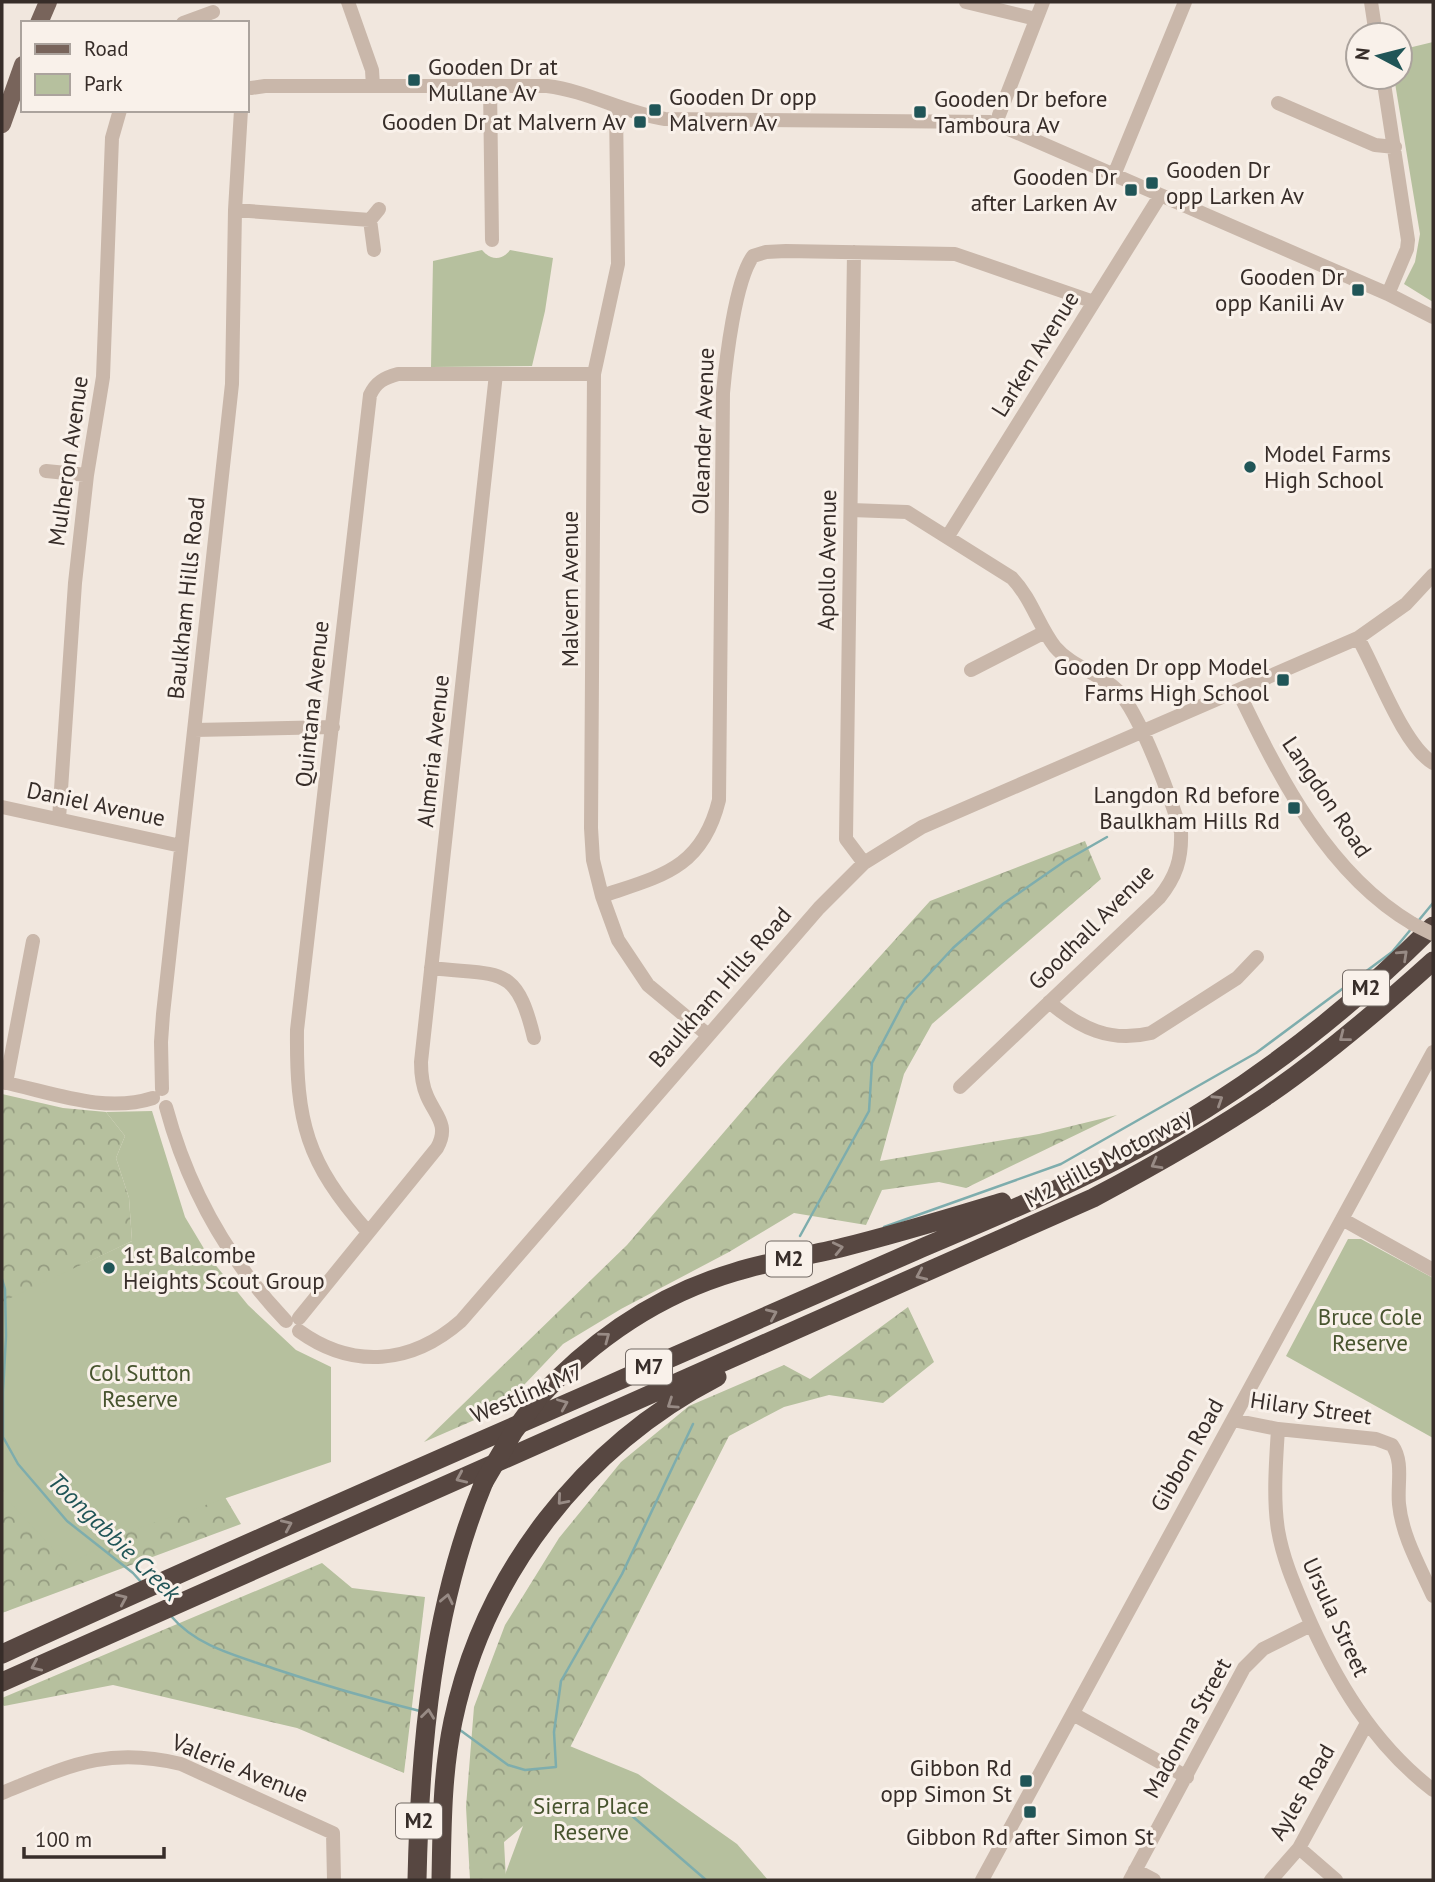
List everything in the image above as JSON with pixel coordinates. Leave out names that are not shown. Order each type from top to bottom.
[{"type":"highway","name":"M2 Hills Motorway","points":[[1073,1181],[1147,1144],[1255,1074],[1314,1031],[1366,988],[1433,926]]},
{"type":"highway","name":"M2 Hills Motorway","points":[[771,1342],[1093,1198],[1194,1142],[1269,1094],[1347,1034],[1433,961]]},
{"type":"highway","name":"M2","points":[[417,1880],[423,1761],[434,1666],[457,1559],[484,1482],[514,1431],[537,1400],[579,1358],[615,1330],[653,1306],[704,1282],[908,1230],[1073,1181]]},
{"type":"highway","name":"Westlink M7","points":[[2,1654],[225,1553],[1073,1181]]},
{"type":"highway","name":"M2","points":[[441,1880],[445,1771],[453,1719],[481,1631],[519,1558],[548,1516],[584,1474],[609,1451],[654,1416],[705,1383],[746,1362],[771,1342]]},
{"type":"highway","name":"M7","points":[[2,1682],[771,1342]]},
{"type":"main road","points":[[40,21],[48,2]]},
{"type":"main road","points":[[2,124],[21,71]]},
{"type":"street","points":[[348,2],[372,70],[373,86]]},
{"type":"street","points":[[966,2],[1036,19]]},
{"type":"street","points":[[997,121],[1043,2]]},
{"type":"street","points":[[1114,175],[1185,2]]},
{"type":"street","points":[[1371,2],[1374,21]]},
{"type":"street","points":[[188,21],[213,12]]},
{"type":"street","points":[[248,89],[373,86],[557,87],[656,118],[681,120],[997,121],[1388,294],[1433,317]]},
{"type":"street","points":[[490,86],[492,240]]},
{"type":"street","points":[[1385,91],[1408,240],[1407,249],[1388,294]]},
{"type":"street","points":[[1278,103],[1375,145],[1395,147]]},
{"type":"street","name":"Malvern Avenue","points":[[616,106],[618,264],[594,373],[593,860],[602,896],[618,940],[648,985],[708,1035]]},
{"type":"street","name":"Mulheron Avenue","points":[[59,819],[75,583],[87,475],[103,377],[112,138],[119,112]]},
{"type":"street","name":"Baulkham Hills Road","points":[[241,112],[235,210],[232,384],[163,1014],[160,1098],[181,1156],[213,1226],[246,1276],[295,1323],[328,1348],[363,1357],[400,1355],[424,1348],[461,1321],[819,908],[864,863],[922,827],[1358,638],[1406,604],[1433,575]]},
{"type":"street","name":"Larken Avenue","points":[[948,536],[1160,195]]},
{"type":"street","points":[[235,210],[374,214],[374,250]]},
{"type":"street","name":"Oleander Avenue","points":[[602,896],[658,877],[692,855],[709,830],[719,800],[723,393],[727,352],[748,262],[753,256],[766,252],[955,254],[1094,302]]},
{"type":"street","name":"Apollo Avenue","points":[[854,252],[846,839],[864,863]]},
{"type":"street","name":"Quintana Avenue","points":[[368,1232],[342,1203],[316,1160],[301,1112],[297,1082],[297,1030],[367,407],[374,385],[386,377],[398,374],[594,373]]},
{"type":"street","name":"Almeria Avenue","points":[[295,1323],[450,1129],[426,1094],[421,1074],[496,374]]},
{"type":"street","points":[[46,471],[87,475]]},
{"type":"street","name":"Goodhall Avenue","points":[[851,510],[907,512],[1012,579],[1029,599],[1054,646],[1069,661],[1115,688],[1130,708],[1181,832],[1182,849],[1178,868],[1170,885],[1159,898],[960,1087]]},
{"type":"street","points":[[971,670],[1045,632]]},
{"type":"street","points":[[1358,638],[1389,702],[1422,756],[1433,763]]},
{"type":"street","name":"Langdon Road","points":[[1238,691],[1285,781],[1342,864],[1376,899],[1433,934]]},
{"type":"street","points":[[194,730],[333,727]]},
{"type":"street","name":"Daniel Avenue","points":[[2,807],[181,846]]},
{"type":"street","points":[[33,941],[4,1083],[102,1103],[138,1103],[160,1098]]},
{"type":"street","points":[[1049,1002],[1086,1028],[1105,1035],[1136,1037],[1151,1033],[1237,978],[1257,957]]},
{"type":"street","points":[[431,968],[508,979],[522,998],[534,1038]]},
{"type":"street","name":"Gibbon Road","points":[[982,1880],[1433,1052]]},
{"type":"street","points":[[1342,1219],[1433,1270]]},
{"type":"street","name":"Hilary Street","points":[[1233,1420],[1278,1429],[1376,1439],[1392,1445],[1398,1459],[1399,1504],[1404,1530],[1433,1596]]},
{"type":"street","name":"Ursula Street","points":[[1278,1429],[1278,1527],[1284,1558],[1311,1625],[1335,1674],[1367,1723],[1389,1751],[1433,1790]]},
{"type":"street","name":"Madonna Street","points":[[1133,1875],[1244,1668],[1263,1649],[1311,1625]]},
{"type":"street","points":[[1073,1714],[1187,1777]]},
{"type":"street","name":"Ayles Road","points":[[1271,1880],[1299,1848],[1367,1723]]},
{"type":"street","name":"Valerie Avenue","points":[[2,1793],[58,1771],[105,1757],[157,1758],[181,1764],[333,1833],[334,1880]]},
{"type":"street","points":[[1299,1848],[1336,1880]]},
{"type":"street","points":[[1133,1875],[1154,1880]]},
{"type":"green space","points":[[1433,42],[1433,302],[1404,284],[1415,262],[1420,234],[1396,91],[1414,91],[1414,47]]},
{"type":"green space","points":[[482,250],[496,258],[510,250],[553,258],[545,311],[532,366],[431,367],[433,261]]},
{"type":"green space","points":[[1085,841],[1101,879],[932,1024],[904,1074],[880,1161],[1039,1134],[1117,1115],[966,1188],[939,1182],[882,1190],[866,1225],[794,1213],[563,1344],[502,1408],[424,1442],[627,1245],[780,1067],[930,901]]},
{"type":"green space","points":[[2,1094],[63,1108],[106,1112],[125,1136],[116,1158],[129,1198],[132,1241],[86,1263],[241,1524],[2,1613]]},
{"type":"green space","name":"Col Sutton Reserve","points":[[152,1111],[185,1217],[209,1257],[248,1305],[296,1350],[331,1367],[331,1462],[130,1531],[68,1565],[6,1498],[2,1487],[2,1302],[132,1241],[129,1198],[116,1158],[125,1136],[106,1112]]},
{"type":"green space","name":"Bruce Cole Reserve","points":[[1348,1239],[1361,1239],[1433,1278],[1433,1438],[1286,1356]]},
{"type":"green space","points":[[908,1307],[934,1362],[883,1403],[829,1395],[784,1407],[729,1436],[535,1816],[504,1842],[506,1880],[470,1880],[466,1807],[474,1707],[505,1625],[559,1538],[621,1462],[689,1406],[784,1365],[810,1379]]},
{"type":"green space","points":[[322,1563],[352,1588],[425,1597],[404,1773],[297,1728],[113,1685],[4,1706],[2,1704],[2,1698]]},
{"type":"green space","name":"Sierra Place Reserve","points":[[555,1740],[638,1774],[737,1844],[768,1880],[503,1880]]},
{"type":"waterway","points":[[800,1236],[869,1111],[872,1063],[905,1000],[953,948],[1003,904],[1065,861],[1107,837]]},
{"type":"waterway","points":[[1419,920],[1433,903]]},
{"type":"waterway","points":[[884,1227],[1061,1164],[1256,1053],[1392,952],[1412,928]]},
{"type":"waterway","name":"Toongabbie Creek","points":[[2,1279],[5,1289],[6,1336],[3,1437],[18,1464],[67,1521],[141,1582]]},
{"type":"waterway","points":[[460,1730],[508,1765],[525,1770],[556,1767],[554,1732],[561,1681],[622,1574],[693,1424]]},
{"type":"waterway","name":"Toongabbie Creek","points":[[171,1616],[193,1636],[233,1655],[329,1686],[420,1711]]},
{"type":"waterway","name":"Toongabbie Creek","points":[[631,1815],[706,1880]]},
{"type":"place","name":"Gooden Dr at Mullane Av","points":[[414,80]]},
{"type":"place","name":"Gooden Dr opp Malvern Av","points":[[655,110]]},
{"type":"place","name":"Gooden Dr before Tamboura Av","points":[[920,112]]},
{"type":"place","name":"Gooden Dr at Malvern Av","points":[[640,122]]},
{"type":"place","name":"Gooden Dr opp Larken Av","points":[[1152,183]]},
{"type":"place","name":"Gooden Dr after Larken Av","points":[[1131,190]]},
{"type":"place","name":"Gooden Dr opp Kanili Av","points":[[1358,290]]},
{"type":"place","name":"Model Farms High School","points":[[1250,467]]},
{"type":"place","name":"Gooden Dr opp Model Farms High School","points":[[1283,680]]},
{"type":"place","name":"Langdon Rd before Baulkham Hills Rd","points":[[1294,808]]},
{"type":"place","name":"1st Balcombe Heights Scout Group","points":[[109,1268]]},
{"type":"place","name":"Gibbon Rd opp Simon St","points":[[1026,1781]]},
{"type":"place","name":"Gibbon Rd after Simon St","points":[[1030,1812]]}]
